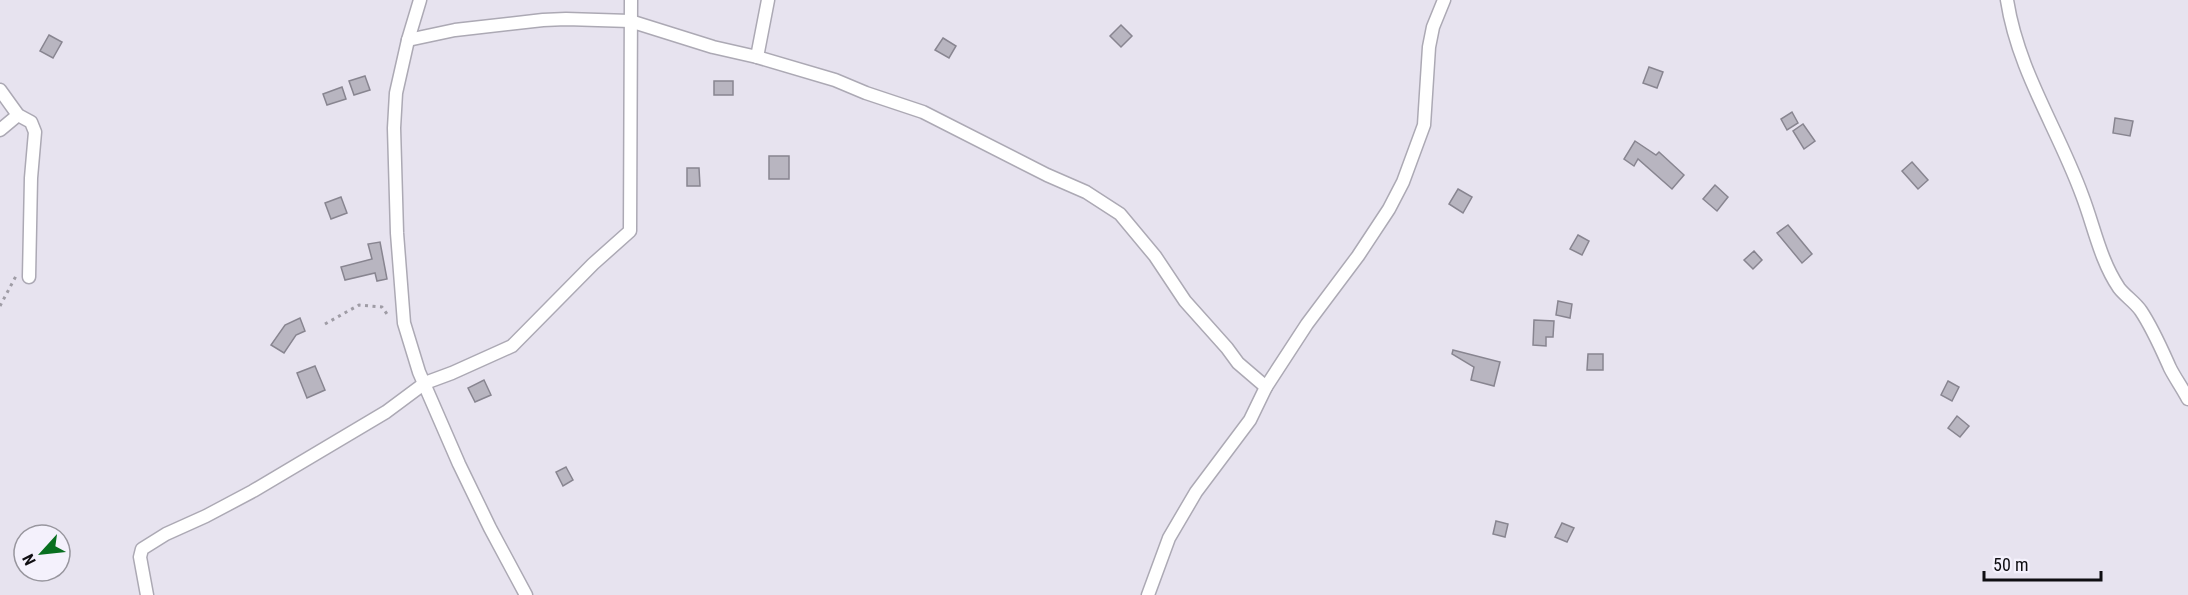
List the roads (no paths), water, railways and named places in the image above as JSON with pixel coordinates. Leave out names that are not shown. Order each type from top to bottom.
[{"type":"street","points":[[420,0],[396,93],[394,128],[397,233],[404,323],[419,372],[426,383],[459,464],[526,595]]},
{"type":"street","points":[[147,595],[140,557],[142,549],[166,534],[254,491],[386,412],[426,383],[512,346],[593,264],[630,231],[631,0]]},
{"type":"street","points":[[757,57],[768,0]]},
{"type":"street","points":[[1148,595],[1168,538],[1196,492],[1250,420],[1266,387],[1307,324],[1358,256],[1389,209],[1403,182],[1424,125],[1429,47],[1433,27],[1444,0]]},
{"type":"street","points":[[2007,0],[2012,28],[2033,88],[2082,194],[2103,254],[2120,290],[2142,312],[2157,337],[2188,399]]},
{"type":"street","points":[[408,40],[455,30],[543,20],[630,21],[713,47],[836,80],[866,93],[923,112],[1047,175],[1086,192],[1120,214],[1155,256],[1185,301],[1238,363],[1266,387]]},
{"type":"street","points":[[0,90],[18,115],[31,122],[34,132],[29,277]]},
{"type":"street","points":[[0,130],[18,115]]}]
